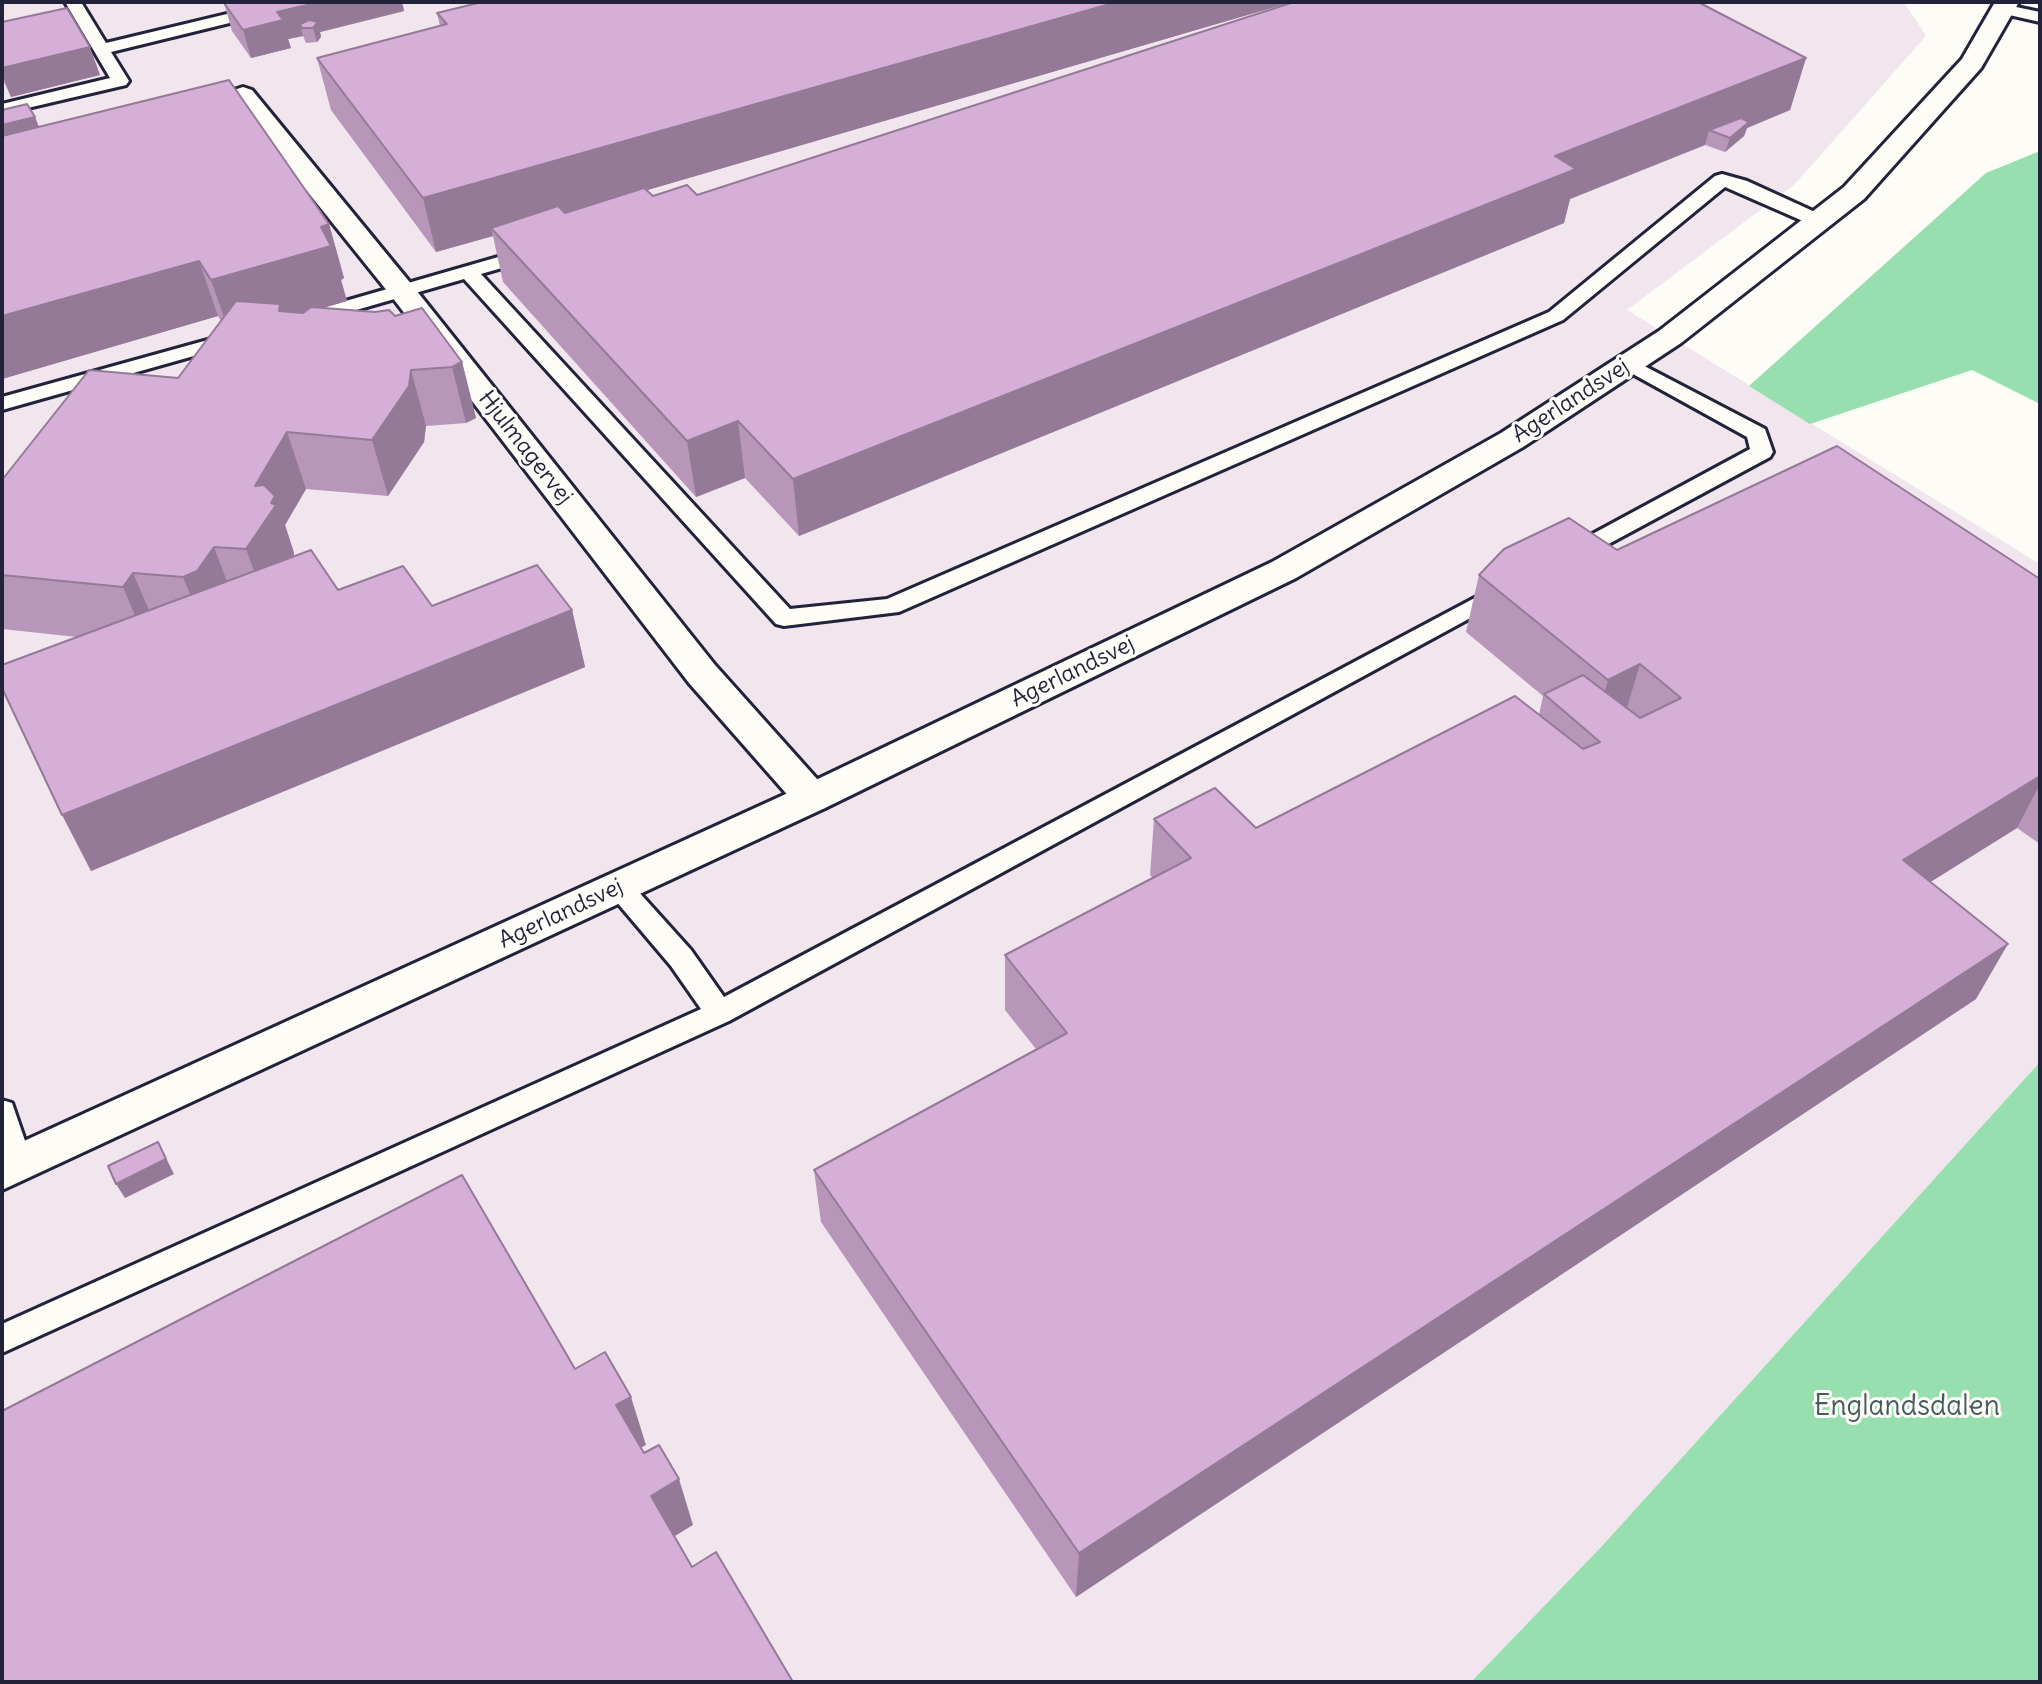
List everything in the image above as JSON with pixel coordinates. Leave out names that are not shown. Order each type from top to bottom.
[{"type":"street","name":"Agerlandsvej","points":[[10,1167],[812,798],[1284,570],[1512,440],[1670,337],[1854,193],[1972,63],[2005,6]]},
{"type":"street","name":"Hjulmagervej","points":[[243,95],[402,291],[702,674],[812,798]]},
{"type":"lane","points":[[2,109],[120,81],[73,2]]},
{"type":"lane","points":[[101,49],[296,2]]},
{"type":"lane","points":[[2005,6],[2040,17]]},
{"type":"lane","points":[[468,271],[784,618],[891,607],[1556,316],[1722,180],[1740,185],[1819,221]]},
{"type":"lane","points":[[282,325],[548,248]]},
{"type":"lane","points":[[2,404],[255,332]]},
{"type":"lane","points":[[2,1339],[719,1013],[1762,452],[1757,434],[1629,364]]},
{"type":"lane","points":[[619,887],[681,958],[719,1013]]},
{"type":"lane","name":"Agerlandsvej","points":[[2,1112],[10,1167]]},
{"type":"shaded area","points":[[2,2],[1904,2],[1926,36],[1795,184],[1627,310],[2040,564],[2040,1062],[1602,1546],[1471,1682],[2,1682]]},
{"type":"green space","points":[[2040,151],[2040,404],[1972,370],[1810,424],[1749,386],[1986,173]]},
{"type":"green space","name":"Englandsdalen","points":[[2040,1062],[2040,1682],[1471,1682],[1602,1546]]},
{"type":"building","points":[[320,2],[277,12],[283,20],[243,30],[224,3]]},
{"type":"building","points":[[482,2],[1117,2],[423,198],[317,58],[447,24],[437,13]]},
{"type":"building","points":[[1294,2],[1698,2],[1806,58],[1555,156],[1576,169],[793,479],[738,421],[687,441],[491,228],[558,206],[565,213],[644,188],[653,196],[687,185],[697,195]]},
{"type":"building","points":[[67,8],[90,47],[2,68],[2,22]]},
{"type":"building","points":[[309,20],[318,22],[313,28],[302,28],[300,24]]},
{"type":"building","points":[[229,80],[329,224],[321,227],[331,246],[211,280],[199,261],[2,316],[2,136]]},
{"type":"building","points":[[27,104],[35,117],[2,125],[2,110]]},
{"type":"building","points":[[1741,118],[1749,122],[1730,138],[1709,130]]},
{"type":"building","points":[[236,301],[280,304],[279,311],[303,313],[311,307],[375,312],[389,310],[395,316],[422,308],[462,362],[452,367],[411,370],[409,386],[372,440],[287,432],[255,486],[264,485],[275,496],[271,503],[276,505],[246,549],[214,547],[197,571],[183,577],[133,573],[123,587],[2,575],[2,480],[89,370],[178,378]]},
{"type":"building","points":[[1837,446],[2040,579],[2040,776],[1903,860],[2008,944],[1079,1553],[814,1170],[1067,1033],[1005,955],[1191,858],[1154,819],[1215,788],[1256,828],[1515,696],[1583,749],[1600,742],[1544,694],[1583,675],[1640,718],[1681,698],[1640,664],[1608,680],[1479,575],[1504,549],[1569,518],[1617,550]]},
{"type":"building","points":[[311,550],[338,590],[403,566],[432,606],[537,565],[572,610],[62,815],[2,688],[2,665]]},
{"type":"building","points":[[158,1142],[166,1159],[116,1184],[108,1166]]},
{"type":"building","points":[[462,1175],[575,1369],[605,1352],[631,1397],[616,1405],[644,1453],[659,1445],[679,1479],[651,1496],[692,1567],[716,1552],[793,1682],[2,1682],[2,1411]]}]
